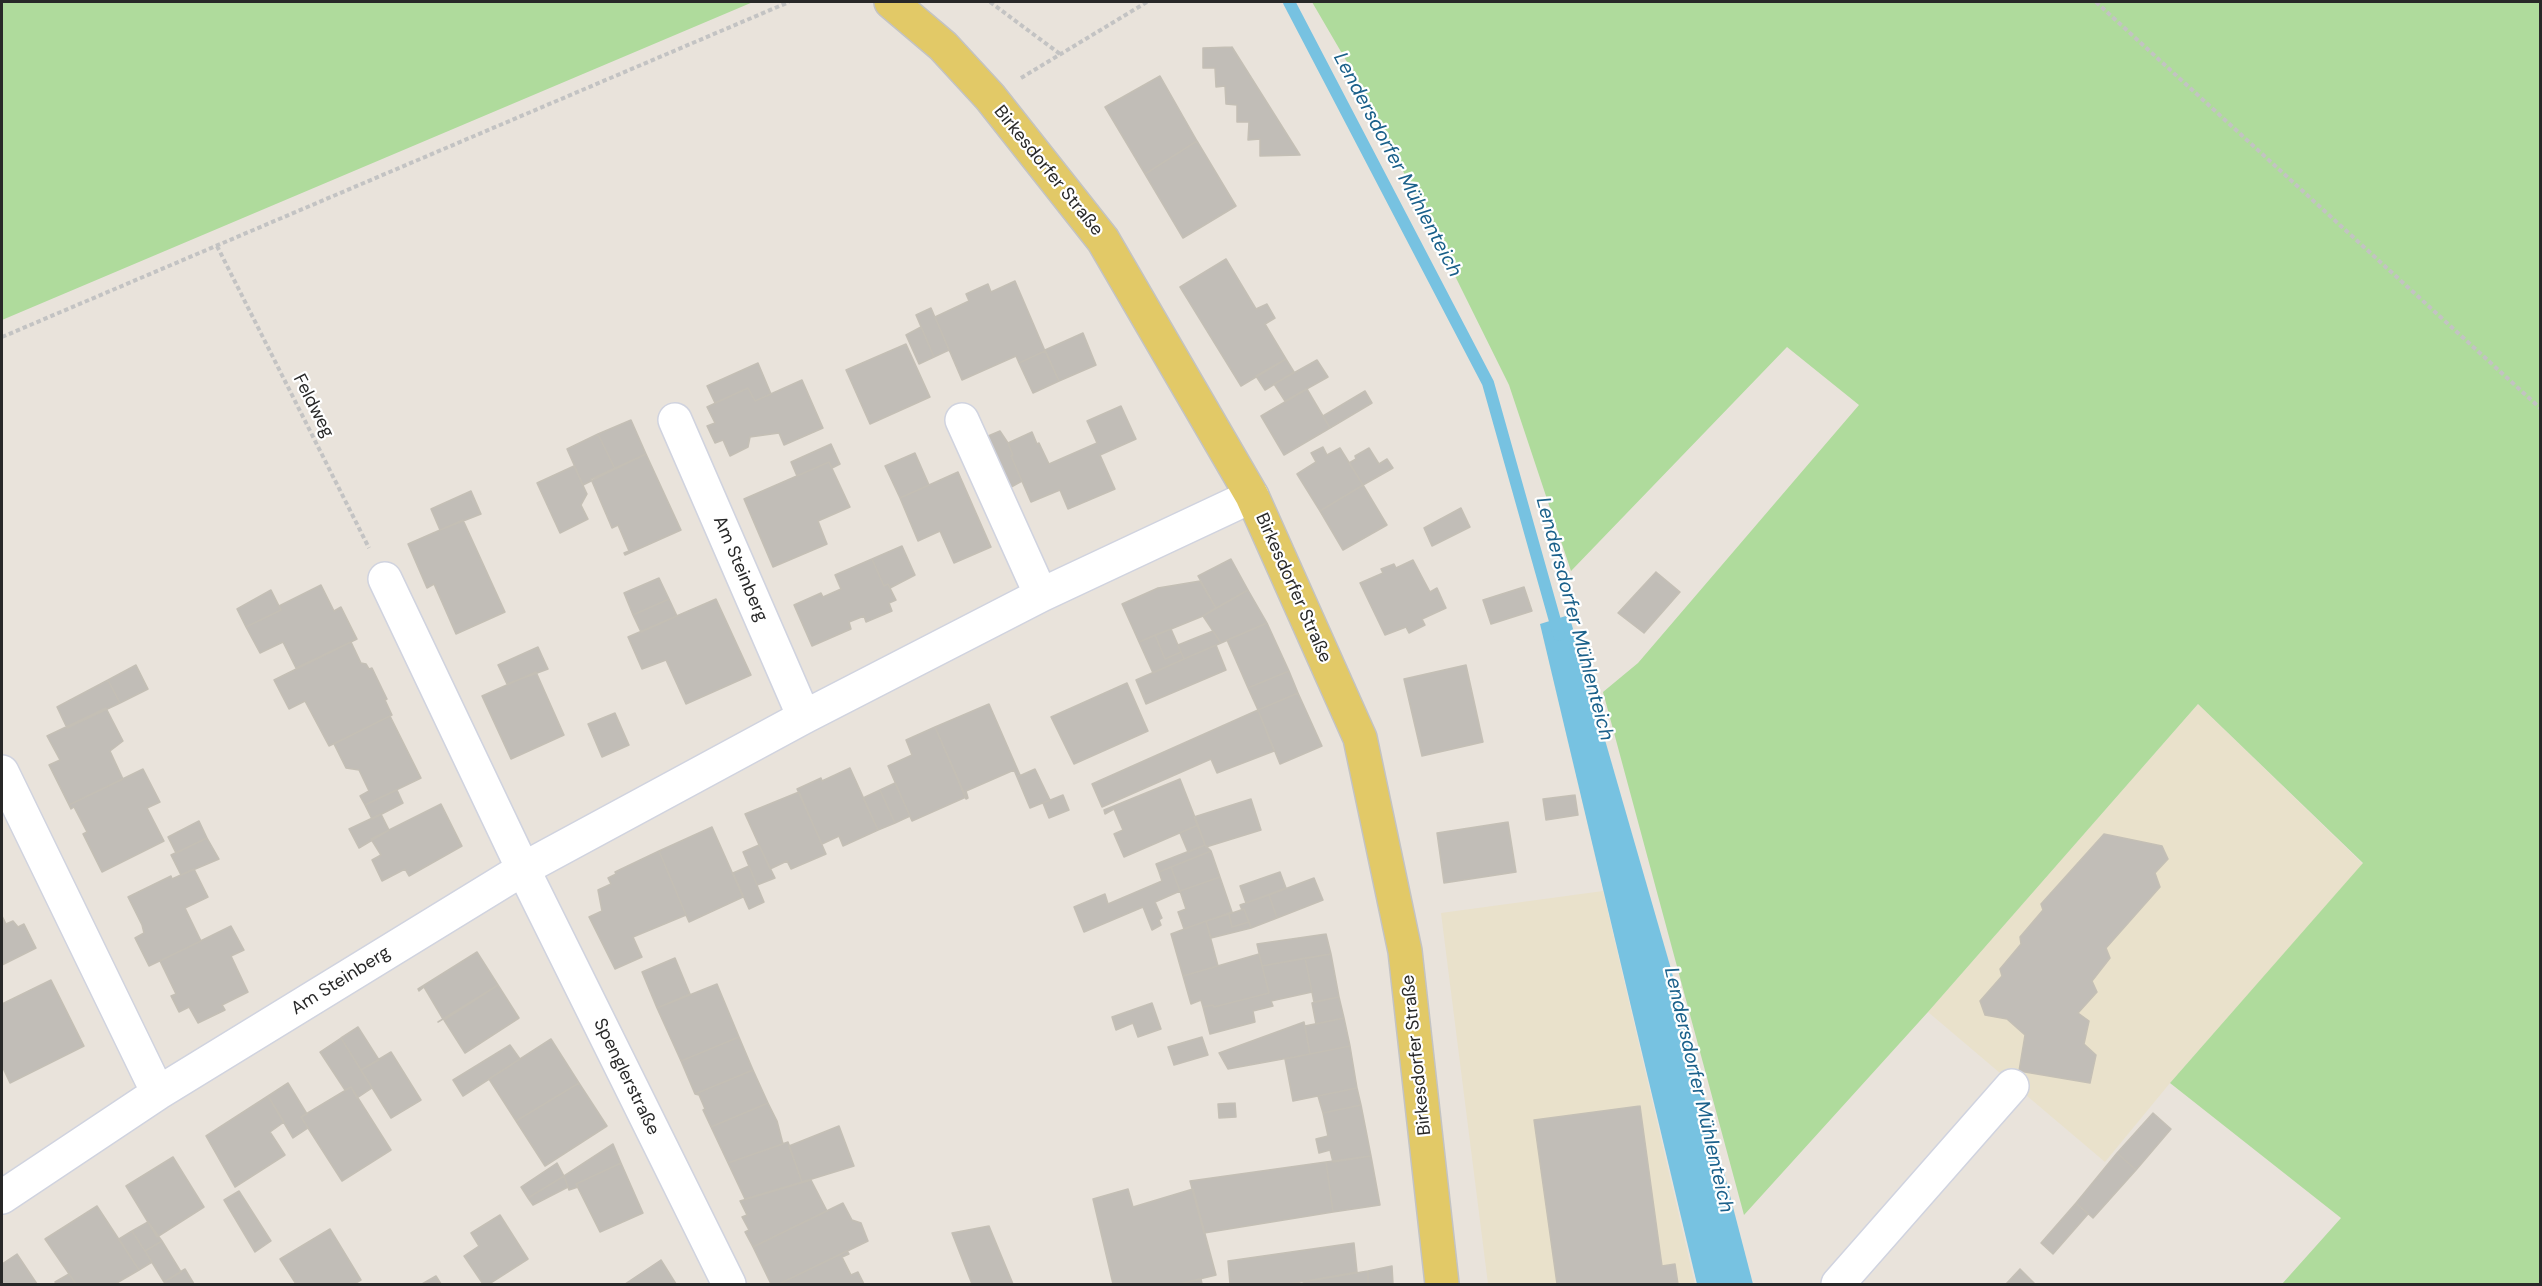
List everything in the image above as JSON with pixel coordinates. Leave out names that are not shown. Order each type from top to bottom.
[{"type":"main road","name":"Birkesdorfer Straße","points":[[891,2],[943,46],[990,98],[1103,240],[1252,496],[1360,738],[1405,951],[1442,1284]]},
{"type":"street","name":"Am Steinberg","points":[[675,420],[804,717]]},
{"type":"street","points":[[962,420],[1041,595]]},
{"type":"street","name":"Am Steinberg","points":[[2,1197],[158,1093],[523,869],[804,717],[1041,595],[1252,496]]},
{"type":"street","points":[[385,579],[523,869]]},
{"type":"street","points":[[2,772],[158,1093]]},
{"type":"street","name":"Spenglerstraße","points":[[523,869],[729,1284]]},
{"type":"street","points":[[1838,1284],[2012,1086]]},
{"type":"path","points":[[2,336],[789,2]]},
{"type":"path","points":[[990,2],[1060,54]]},
{"type":"path","points":[[990,98],[1146,2]]},
{"type":"path","points":[[2096,2],[2541,408]]},
{"type":"path","name":"Feldweg","points":[[217,246],[385,579]]},
{"type":"shaded area","points":[[2198,704],[2363,864],[2170,1083],[2105,1162],[1928,1012]]},
{"type":"shaded area","points":[[1603,891],[1695,1284],[1488,1284],[1441,913]]},
{"type":"green space","points":[[2,2],[753,2],[2,320]]},
{"type":"green space","points":[[1312,2],[2540,2],[2540,1284],[2282,1284],[2341,1218],[2170,1083],[2363,863],[2198,704],[1928,1012],[1744,1215],[1603,692],[1638,663],[1859,405],[1787,347],[1571,571],[1509,385],[1361,86]]},
{"type":"water","points":[[1569,615],[1671,969],[1753,1284],[1697,1284],[1540,624]]},
{"type":"building","points":[[1232,47],[1300,155],[1260,156],[1260,139],[1248,140],[1249,122],[1237,122],[1237,105],[1226,104],[1225,86],[1216,87],[1215,68],[1203,68],[1203,48]]},
{"type":"building","points":[[1160,76],[1197,141],[1145,174],[1105,107]]},
{"type":"building","points":[[1197,141],[1236,206],[1183,238],[1145,174]]},
{"type":"building","points":[[1226,259],[1256,309],[1267,304],[1275,318],[1265,324],[1286,359],[1241,386],[1180,287]]},
{"type":"building","points":[[1015,281],[1045,351],[1019,363],[1016,356],[962,380],[935,317],[969,301],[966,294],[988,284],[991,292]]},
{"type":"building","points":[[931,308],[949,350],[934,357],[916,315]]},
{"type":"building","points":[[921,327],[934,357],[919,364],[906,335]]},
{"type":"building","points":[[1083,333],[1096,365],[1059,381],[1045,350]]},
{"type":"building","points":[[906,344],[930,397],[870,424],[846,370]]},
{"type":"building","points":[[1045,351],[1059,381],[1033,393],[1019,363]]},
{"type":"building","points":[[1286,359],[1294,372],[1265,390],[1256,376]]},
{"type":"building","points":[[1317,360],[1328,377],[1285,401],[1274,384]]},
{"type":"building","points":[[758,363],[771,394],[755,401],[748,388],[715,403],[707,386]]},
{"type":"building","points":[[802,380],[823,428],[784,445],[779,433],[750,437],[748,447],[730,456],[723,440],[715,443],[707,426],[715,423],[707,407],[748,388],[755,401]]},
{"type":"building","points":[[1307,389],[1330,428],[1284,455],[1261,416]]},
{"type":"building","points":[[1365,391],[1372,403],[1330,428],[1323,416]]},
{"type":"building","points":[[1121,406],[1136,439],[1100,455],[1115,489],[1068,509],[1060,490],[1031,502],[1011,456],[1013,455],[1008,443],[1032,432],[1049,464],[1097,443],[1087,421]]},
{"type":"building","points":[[631,420],[646,454],[615,469],[598,434]]},
{"type":"building","points":[[1000,431],[1008,443],[1022,481],[1004,491],[981,439]]},
{"type":"building","points":[[598,434],[615,469],[583,485],[567,449]]},
{"type":"building","points":[[831,444],[840,464],[832,468],[829,462],[797,476],[791,462]]},
{"type":"building","points":[[1323,447],[1327,455],[1340,448],[1363,485],[1320,511],[1297,474],[1316,462],[1311,453]]},
{"type":"building","points":[[1369,448],[1379,464],[1387,459],[1393,468],[1363,485],[1349,463],[1356,459],[1355,456]]},
{"type":"building","points":[[915,453],[929,485],[900,498],[885,466]]},
{"type":"building","points":[[646,454],[681,530],[625,555],[624,553],[629,551],[618,525],[612,528],[591,479]]},
{"type":"building","points":[[829,462],[850,507],[818,521],[827,544],[773,567],[744,499]]},
{"type":"building","points":[[574,466],[587,494],[581,505],[588,519],[560,533],[537,483]]},
{"type":"building","points":[[958,472],[991,547],[954,563],[940,531],[918,541],[900,498]]},
{"type":"building","points":[[1363,485],[1387,525],[1343,550],[1320,511]]},
{"type":"building","points":[[471,491],[481,514],[440,530],[431,509]]},
{"type":"building","points":[[1461,508],[1470,527],[1432,546],[1424,528]]},
{"type":"building","points":[[463,520],[505,612],[456,634],[434,584],[427,588],[408,544]]},
{"type":"building","points":[[902,546],[915,575],[890,588],[888,584],[884,586],[872,559]]},
{"type":"building","points":[[872,559],[884,586],[888,584],[896,600],[889,603],[892,611],[866,622],[864,616],[849,622],[851,629],[812,646],[794,605],[821,593],[823,597],[841,589],[835,575]]},
{"type":"building","points":[[1231,559],[1248,590],[1216,608],[1198,576]]},
{"type":"building","points":[[1413,560],[1430,592],[1437,588],[1446,608],[1422,619],[1425,625],[1409,633],[1406,627],[1385,635],[1360,583],[1383,573],[1381,569],[1394,564],[1396,568]]},
{"type":"building","points":[[1656,572],[1680,592],[1644,633],[1618,613]]},
{"type":"building","points":[[659,578],[669,599],[633,615],[624,593]]},
{"type":"building","points":[[1200,581],[1216,608],[1203,616],[1139,642],[1122,604],[1158,588]]},
{"type":"building","points":[[321,585],[334,611],[341,607],[357,639],[296,668],[283,642],[260,653],[246,627],[281,610],[279,606]]},
{"type":"building","points":[[1524,587],[1532,611],[1491,624],[1483,600]]},
{"type":"building","points":[[271,590],[281,610],[246,627],[237,609]]},
{"type":"building","points":[[1248,590],[1267,623],[1221,643],[1203,616]]},
{"type":"building","points":[[669,599],[677,616],[641,632],[633,615]]},
{"type":"building","points":[[716,599],[751,675],[686,704],[666,660],[642,669],[628,637]]},
{"type":"building","points":[[1267,623],[1289,671],[1248,688],[1227,640]]},
{"type":"building","points":[[1171,629],[1181,652],[1165,659],[1155,635]]},
{"type":"building","points":[[1213,631],[1221,643],[1184,659],[1178,645]]},
{"type":"building","points":[[1155,635],[1165,659],[1181,652],[1184,659],[1153,673],[1139,642]]},
{"type":"building","points":[[351,642],[361,663],[366,664],[369,669],[372,668],[392,715],[329,746],[305,701],[289,709],[274,680]]},
{"type":"building","points":[[1216,645],[1226,670],[1146,704],[1136,680]]},
{"type":"building","points":[[538,647],[548,669],[507,684],[498,665]]},
{"type":"building","points":[[136,665],[148,689],[120,703],[108,680]]},
{"type":"building","points":[[1466,665],[1483,742],[1422,756],[1404,679]]},
{"type":"building","points":[[1289,671],[1298,693],[1258,710],[1248,688]]},
{"type":"building","points":[[536,672],[564,735],[511,759],[482,696]]},
{"type":"building","points":[[108,680],[120,703],[67,728],[57,707]]},
{"type":"building","points":[[1127,683],[1148,731],[1074,764],[1051,717]]},
{"type":"building","points":[[1298,693],[1322,746],[1280,764],[1258,710]]},
{"type":"building","points":[[989,704],[1020,775],[1017,777],[1014,770],[966,791],[968,798],[966,799],[935,727]]},
{"type":"building","points":[[106,708],[123,741],[110,751],[123,779],[69,805],[49,765],[60,760],[47,736]]},
{"type":"building","points":[[1258,710],[1274,751],[1217,773],[1211,759],[1102,807],[1092,784]]},
{"type":"building","points":[[615,713],[629,745],[602,757],[588,724]]},
{"type":"building","points":[[390,716],[421,778],[365,805],[360,796],[369,791],[359,770],[346,768],[334,744]]},
{"type":"building","points":[[935,727],[966,797],[912,821],[888,766],[912,755],[906,740]]},
{"type":"building","points":[[850,768],[878,830],[843,846],[839,836],[822,844],[797,789]]},
{"type":"building","points":[[143,769],[160,802],[147,808],[164,841],[102,872],[83,834],[87,832],[74,807],[71,809],[69,805]]},
{"type":"building","points":[[1035,769],[1050,800],[1030,808],[1017,777]]},
{"type":"building","points":[[1180,779],[1198,825],[1124,857],[1114,834],[1123,830],[1114,809],[1105,814],[1104,810]]},
{"type":"building","points":[[895,783],[910,816],[895,823],[880,790]]},
{"type":"building","points":[[397,790],[403,803],[372,819],[365,805]]},
{"type":"building","points":[[880,790],[895,823],[878,830],[863,798]]},
{"type":"building","points":[[799,792],[826,854],[791,869],[787,861],[770,869],[745,814]]},
{"type":"building","points":[[1063,795],[1069,810],[1049,818],[1043,803]]},
{"type":"building","points":[[1575,795],[1578,815],[1546,820],[1543,799]]},
{"type":"building","points":[[1251,799],[1261,830],[1206,847],[1194,817]]},
{"type":"building","points":[[441,804],[462,846],[409,876],[405,869],[382,881],[372,860],[381,855],[371,839]]},
{"type":"building","points":[[381,814],[389,830],[359,848],[349,829]]},
{"type":"building","points":[[199,821],[207,838],[176,853],[168,837]]},
{"type":"building","points":[[1508,822],[1516,872],[1444,883],[1437,833]]},
{"type":"building","points":[[1198,825],[1205,845],[1188,852],[1180,833]]},
{"type":"building","points":[[712,827],[743,897],[689,922],[659,851]]},
{"type":"building","points":[[2104,834],[2162,846],[2168,859],[2155,873],[2160,887],[2106,948],[2110,958],[2092,981],[2097,992],[2078,1013],[2089,1021],[2084,1044],[2096,1055],[2090,1083],[2019,1071],[2025,1035],[2007,1019],[1985,1015],[1980,1001],[2002,976],[2000,969],[2021,944],[2020,937],[2043,910],[2041,904]]},
{"type":"building","points":[[207,838],[219,859],[181,875],[171,855]]},
{"type":"building","points":[[759,845],[775,878],[757,885],[743,852]]},
{"type":"building","points":[[1205,845],[1211,851],[1159,872],[1156,864]]},
{"type":"building","points":[[659,851],[686,915],[633,937],[642,957],[615,969],[589,917],[602,911],[598,890],[611,884],[608,878],[616,874],[615,872]]},
{"type":"building","points":[[1211,851],[1220,877],[1180,891],[1171,867]]},
{"type":"building","points":[[749,866],[764,902],[749,909],[733,873]]},
{"type":"building","points":[[1171,867],[1180,891],[1155,902],[1162,918],[1159,920],[1161,925],[1152,930],[1143,907],[1084,932],[1074,907],[1105,894],[1108,904],[1162,881],[1159,872]]},
{"type":"building","points":[[194,869],[208,897],[185,908],[201,941],[149,966],[135,938],[144,933],[142,925],[128,897],[171,876],[172,879]]},
{"type":"building","points":[[1280,872],[1286,888],[1246,903],[1240,886]]},
{"type":"building","points":[[1220,877],[1232,912],[1184,929],[1178,912],[1186,909],[1180,891]]},
{"type":"building","points":[[1314,878],[1323,900],[1277,918],[1269,895]]},
{"type":"building","points":[[1269,895],[1277,918],[1251,928],[1244,909],[1242,910],[1240,905]]},
{"type":"building","points":[[1244,909],[1249,922],[1232,927],[1229,914]]},
{"type":"building","points":[[1229,914],[1232,927],[1249,922],[1251,928],[1211,938],[1206,921]]},
{"type":"building","points":[[2,916],[6,924],[13,921],[18,927],[24,924],[36,948],[2,965]]},
{"type":"building","points":[[1206,921],[1218,966],[1183,976],[1171,934]]},
{"type":"building","points":[[231,926],[244,950],[231,956],[248,992],[222,1005],[225,1010],[198,1023],[189,1007],[179,1012],[171,996],[176,994],[160,961]]},
{"type":"building","points":[[1326,934],[1331,954],[1262,966],[1257,944]]},
{"type":"building","points":[[477,952],[498,985],[443,1019],[424,987],[419,991],[418,989]]},
{"type":"building","points":[[1259,954],[1269,993],[1214,1007],[1213,1005],[1203,1007],[1201,1000],[1191,1004],[1183,976]]},
{"type":"building","points":[[1331,954],[1339,997],[1314,1002],[1305,958]]},
{"type":"building","points":[[675,958],[690,994],[657,1008],[642,972]]},
{"type":"building","points":[[1305,958],[1312,992],[1271,1001],[1273,1006],[1253,1011],[1255,1022],[1210,1034],[1203,1007],[1213,1005],[1214,1007],[1269,993],[1262,966]]},
{"type":"building","points":[[51,980],[84,1046],[10,1083],[2,1066],[2,1004]]},
{"type":"building","points":[[717,984],[739,1037],[681,1061],[657,1008]]},
{"type":"building","points":[[498,985],[519,1018],[465,1053],[444,1020]]},
{"type":"building","points":[[1339,997],[1344,1018],[1316,1024],[1312,1003]]},
{"type":"building","points":[[1152,1003],[1161,1029],[1138,1037],[1133,1023],[1116,1030],[1112,1017]]},
{"type":"building","points":[[1344,1018],[1350,1046],[1310,1054],[1305,1026]]},
{"type":"building","points":[[1304,1022],[1310,1054],[1228,1069],[1219,1053]]},
{"type":"building","points":[[358,1027],[379,1060],[361,1070],[341,1038]]},
{"type":"building","points":[[739,1037],[753,1070],[695,1094],[681,1061]]},
{"type":"building","points":[[1202,1037],[1208,1055],[1174,1065],[1168,1047]]},
{"type":"building","points":[[341,1038],[372,1088],[357,1098],[351,1087],[345,1090],[320,1052]]},
{"type":"building","points":[[551,1039],[579,1083],[516,1121],[489,1079]]},
{"type":"building","points":[[510,1045],[520,1059],[463,1096],[453,1080]]},
{"type":"building","points":[[1350,1046],[1357,1088],[1293,1101],[1285,1059]]},
{"type":"building","points":[[391,1052],[421,1100],[391,1118],[361,1070]]},
{"type":"building","points":[[753,1070],[768,1103],[711,1127],[699,1095],[695,1094]]},
{"type":"building","points":[[288,1083],[307,1114],[301,1117],[308,1128],[293,1138],[268,1096]]},
{"type":"building","points":[[579,1083],[607,1126],[545,1166],[516,1121]]},
{"type":"building","points":[[351,1087],[391,1150],[342,1181],[301,1117]]},
{"type":"building","points":[[1357,1088],[1361,1105],[1323,1113],[1318,1096]]},
{"type":"building","points":[[268,1096],[284,1122],[270,1132],[285,1155],[235,1187],[206,1136]]},
{"type":"building","points":[[768,1103],[777,1121],[783,1144],[728,1163],[711,1127]]},
{"type":"building","points":[[1235,1103],[1236,1117],[1219,1118],[1218,1104]]},
{"type":"building","points":[[1361,1105],[1371,1156],[1333,1162],[1330,1150],[1319,1153],[1316,1139],[1328,1136],[1323,1113]]},
{"type":"building","points":[[1640,1106],[1662,1266],[1675,1264],[1678,1284],[1557,1284],[1534,1120]]},
{"type":"building","points":[[2153,1113],[2171,1129],[2136,1170],[2117,1153]]},
{"type":"building","points":[[839,1126],[854,1166],[802,1182],[789,1146]]},
{"type":"building","points":[[788,1142],[802,1182],[745,1199],[728,1163]]},
{"type":"building","points":[[613,1144],[621,1163],[576,1184],[578,1187],[569,1190],[564,1176]]},
{"type":"building","points":[[2117,1153],[2136,1170],[2093,1218],[2076,1203]]},
{"type":"building","points":[[1371,1156],[1380,1205],[1333,1212],[1326,1162]]},
{"type":"building","points":[[173,1157],[204,1207],[157,1237],[126,1186]]},
{"type":"building","points":[[1326,1162],[1333,1212],[1204,1233],[1190,1181]]},
{"type":"building","points":[[557,1163],[564,1176],[528,1198],[521,1187]]},
{"type":"building","points":[[621,1163],[643,1213],[600,1232],[576,1184]]},
{"type":"building","points":[[564,1176],[568,1187],[533,1205],[528,1198]]},
{"type":"building","points":[[811,1180],[827,1211],[753,1247],[745,1232],[749,1230],[742,1217],[747,1215],[740,1201]]},
{"type":"building","points":[[1128,1189],[1133,1207],[1193,1189],[1216,1275],[1179,1284],[1113,1284],[1093,1199]]},
{"type":"building","points":[[239,1191],[271,1241],[255,1252],[224,1200]]},
{"type":"building","points":[[843,1203],[852,1220],[861,1223],[868,1241],[779,1284],[771,1284],[753,1247]]},
{"type":"building","points":[[2076,1203],[2088,1214],[2053,1254],[2041,1243]]},
{"type":"building","points":[[97,1206],[139,1270],[115,1284],[76,1284],[45,1239]]},
{"type":"building","points":[[500,1215],[528,1259],[489,1284],[483,1284],[464,1256],[479,1246],[471,1233]]},
{"type":"building","points":[[148,1222],[162,1241],[145,1251],[132,1231]]},
{"type":"building","points":[[989,1226],[1013,1284],[972,1284],[952,1233]]},
{"type":"building","points":[[330,1229],[361,1280],[354,1284],[296,1284],[280,1259]]},
{"type":"building","points":[[132,1231],[152,1262],[139,1270],[119,1239]]},
{"type":"building","points":[[162,1241],[181,1272],[164,1282],[145,1251]]},
{"type":"building","points":[[1354,1243],[1357,1272],[1289,1284],[1230,1284],[1228,1261]]},
{"type":"building","points":[[847,1251],[849,1254],[842,1257],[851,1275],[858,1272],[864,1284],[779,1284]]},
{"type":"building","points":[[17,1254],[37,1284],[2,1284],[2,1264]]},
{"type":"building","points":[[661,1260],[676,1284],[625,1284]]},
{"type":"building","points":[[1392,1266],[1393,1284],[1368,1284],[1368,1271]]},
{"type":"building","points":[[185,1269],[194,1284],[166,1284],[164,1282]]},
{"type":"building","points":[[2020,1269],[2035,1284],[2006,1284]]},
{"type":"building","points":[[1368,1271],[1368,1284],[1304,1284],[1303,1282]]},
{"type":"building","points":[[69,1274],[76,1284],[56,1284],[55,1282]]},
{"type":"building","points":[[436,1276],[441,1284],[422,1284]]},
{"type":"building","points":[[1201,1279],[1202,1284],[1179,1284]]},
{"type":"waterway","name":"Lendersdorfer Mühlenteich","points":[[1289,2],[1488,383],[1559,635]]}]
